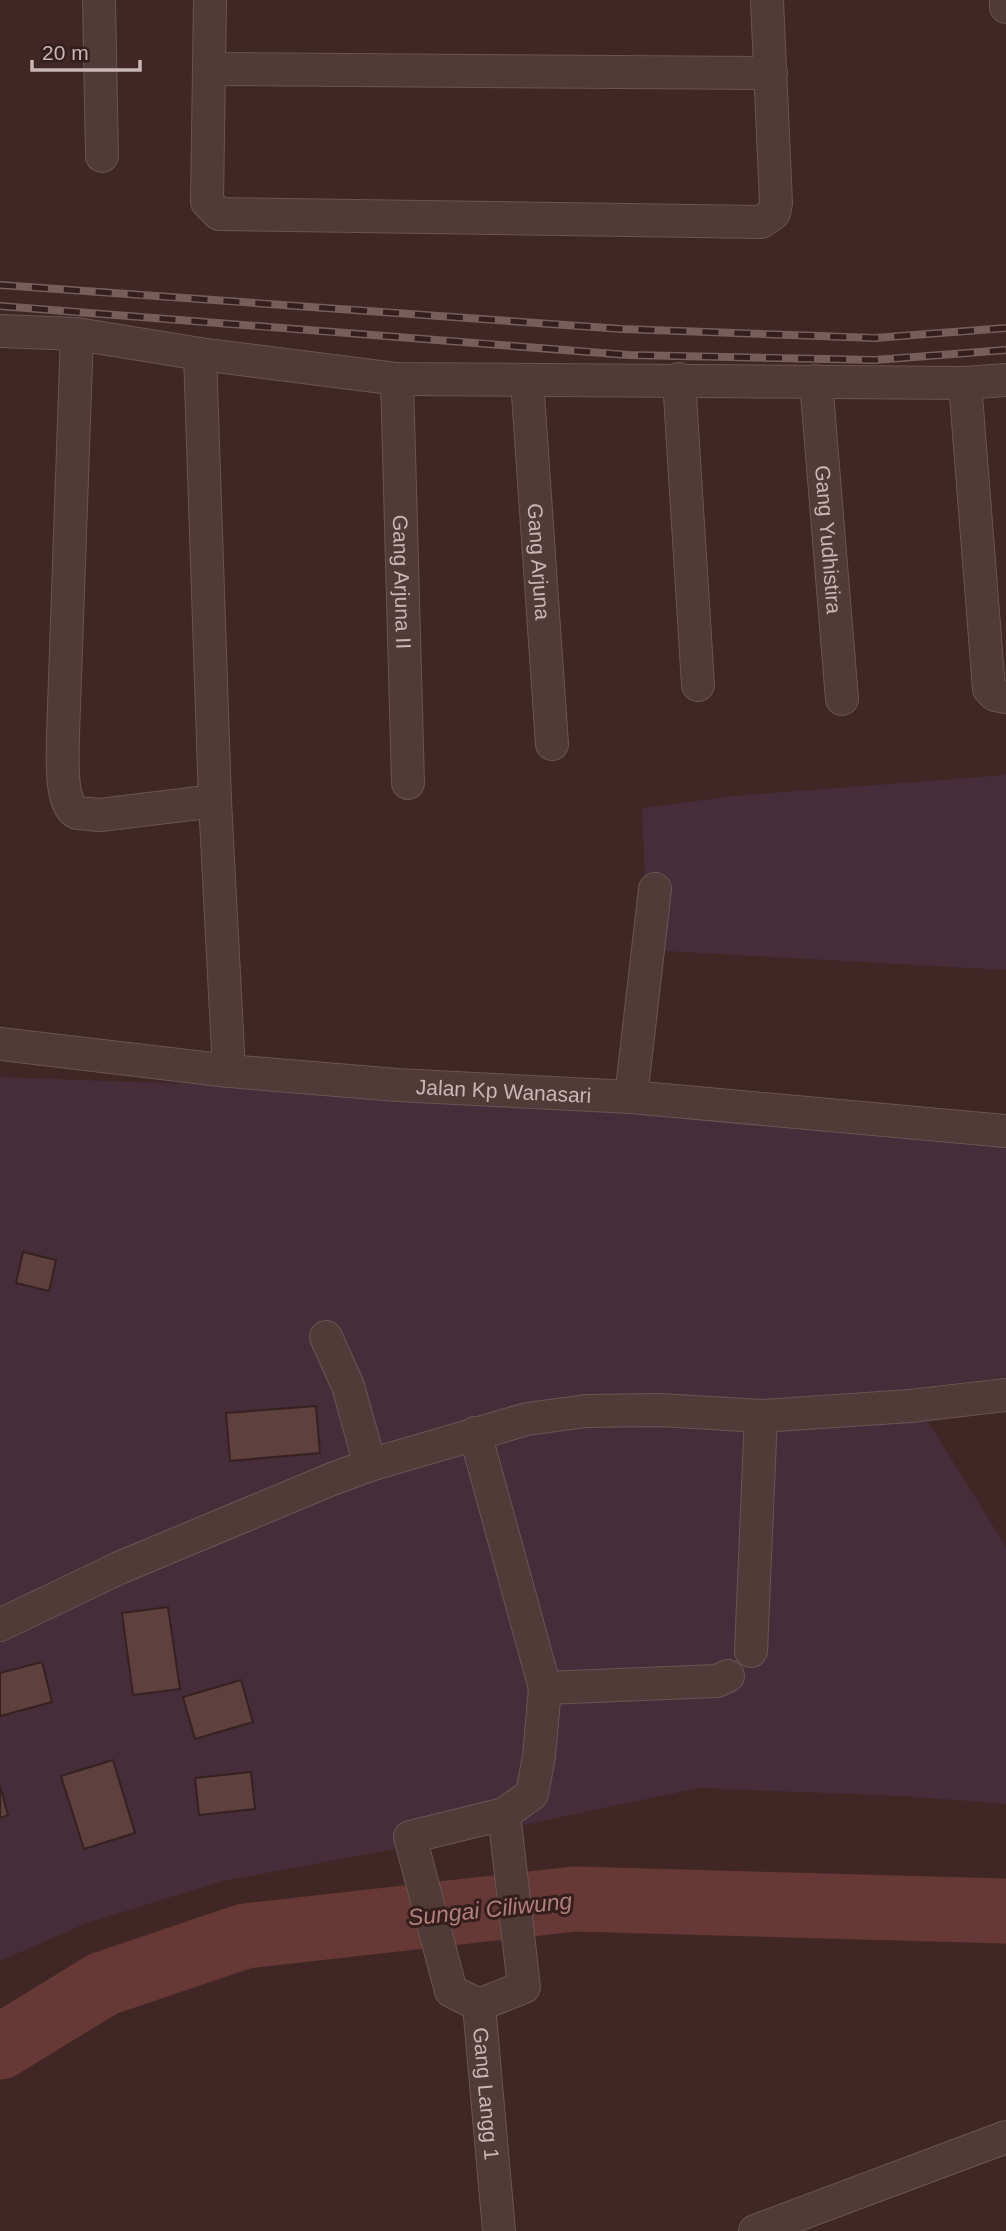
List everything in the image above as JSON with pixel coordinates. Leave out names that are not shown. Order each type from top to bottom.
[{"type":"street","points":[[99,0],[102,156]]},
{"type":"street","points":[[210,0],[207,202],[219,214],[761,222],[774,213],[776,203],[767,0]]},
{"type":"street","points":[[1006,0],[1006,7]]},
{"type":"street","points":[[209,69],[771,73]]},
{"type":"street","points":[[0,331],[77,334],[200,354],[397,379],[965,383],[1006,380]]},
{"type":"street","points":[[77,334],[63,735],[63,773],[68,804],[77,813],[100,815],[215,801]]},
{"type":"street","points":[[200,354],[215,801],[229,1071]]},
{"type":"street","name":"Gang Arjuna II","points":[[397,379],[408,783]]},
{"type":"street","points":[[680,379],[698,685]]},
{"type":"street","name":"Gang Arjuna","points":[[527,380],[552,744]]},
{"type":"street","name":"Gang Yudhistira","points":[[816,381],[842,699]]},
{"type":"street","points":[[965,383],[989,689],[995,695],[1006,696]]},
{"type":"street","points":[[631,1097],[655,890]]},
{"type":"street","name":"Jalan Kp Wanasari","points":[[0,1044],[229,1071],[397,1085],[631,1097],[1006,1131]]},
{"type":"street","points":[[326,1337],[348,1386],[370,1465]]},
{"type":"street","points":[[0,1625],[143,1557],[370,1465],[527,1419],[586,1412],[660,1410],[761,1416],[910,1406],[1006,1395]]},
{"type":"street","points":[[751,1651],[761,1416]]},
{"type":"street","points":[[475,1433],[545,1688],[539,1756],[532,1794],[504,1814],[410,1838],[451,1991],[479,2005]]},
{"type":"street","points":[[545,1688],[717,1681],[728,1676]]},
{"type":"street","name":"Gang Langg 1","points":[[499,2231],[479,2005],[524,1987],[504,1814]]},
{"type":"street","points":[[755,2231],[1006,2137]]},
{"type":"shaded area","points":[[1006,775],[1006,970],[648,950],[642,808],[734,796]]},
{"type":"shaded area","points":[[0,1077],[463,1094],[1006,1139],[1006,1377],[908,1389],[1006,1547],[1006,1804],[904,1796],[699,1788],[518,1826],[223,1881],[87,1923],[0,1961]]},
{"type":"building","points":[[23,1252],[56,1260],[49,1291],[16,1283]]},
{"type":"building","points":[[316,1406],[320,1453],[230,1461],[226,1413]]},
{"type":"building","points":[[168,1607],[180,1689],[133,1695],[122,1613]]},
{"type":"building","points":[[42,1662],[52,1702],[0,1716],[0,1673]]},
{"type":"building","points":[[241,1680],[253,1722],[195,1739],[183,1697]]},
{"type":"building","points":[[113,1760],[135,1833],[84,1849],[61,1776]]},
{"type":"building","points":[[251,1772],[255,1809],[199,1815],[195,1778]]},
{"type":"building","points":[[0,1786],[8,1815],[0,1818]]},
{"type":"waterway","name":"Sungai Ciliwung","points":[[0,2047],[103,1984],[245,1936],[575,1899],[1006,1911]]},
{"type":"railway","points":[[0,285],[622,329],[875,338],[1006,328]]},
{"type":"railway","points":[[0,306],[628,355],[875,360],[1006,350]]}]
